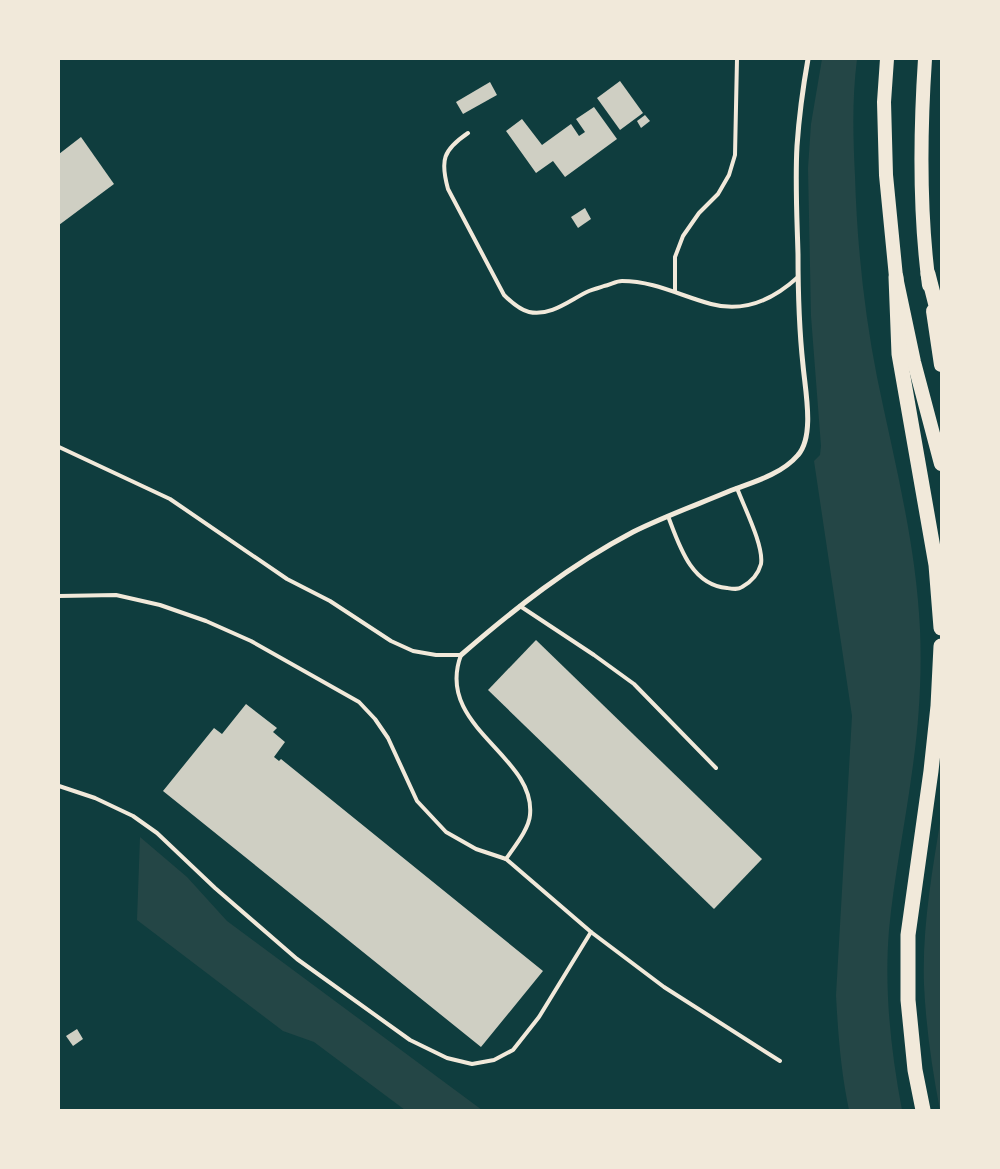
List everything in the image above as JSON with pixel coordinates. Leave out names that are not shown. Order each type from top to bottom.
[{"type":"highway","points":[[887,59],[884,102],[886,175],[896,277],[900,354],[936,566],[941,628]]},
{"type":"highway","points":[[924,59],[921,182],[928,274],[937,348],[941,365]]},
{"type":"highway","points":[[928,274],[941,325]]},
{"type":"highway","points":[[896,277],[914,362],[941,464]]},
{"type":"highway","points":[[923,1110],[916,1070],[908,1000],[908,935],[931,771],[938,706],[941,646]]},
{"type":"street","points":[[461,655],[552,582],[599,552],[633,532],[668,516],[764,478],[785,466],[799,454],[807,436],[807,415],[801,348],[798,277],[797,145],[808,59]]},
{"type":"lane","points":[[675,291],[675,257],[683,236],[699,213],[718,194],[730,175],[735,155],[737,59]]},
{"type":"lane","points":[[468,132],[456,141],[443,163],[448,189],[504,295],[514,304],[529,312],[545,312],[564,305],[589,291],[620,281],[646,283],[675,291],[712,305],[742,307],[764,301],[784,290],[798,277]]},
{"type":"lane","points":[[59,447],[170,500],[287,579],[330,601],[391,641],[413,652],[436,655],[461,655],[456,667],[456,684],[461,702],[472,721],[513,769],[528,791],[530,816],[521,837],[506,858]]},
{"type":"lane","points":[[668,516],[689,564],[704,580],[721,588],[739,589],[753,580],[761,564],[758,540],[737,488]]},
{"type":"lane","points":[[59,596],[116,595],[160,605],[206,621],[251,641],[359,702],[375,719],[388,738],[417,801],[446,832],[476,848],[506,858],[591,932],[664,987],[780,1062]]},
{"type":"lane","points":[[520,606],[634,684],[716,768]]},
{"type":"lane","points":[[59,786],[94,798],[133,816],[157,833],[215,888],[298,959],[410,1040],[447,1058],[472,1064],[494,1060],[514,1050],[539,1017],[591,932]]},
{"type":"shaded area","points":[[822,59],[857,59],[853,132],[857,226],[862,277],[872,352],[909,533],[918,597],[921,647],[918,718],[891,910],[887,975],[895,1066],[902,1110],[849,1110],[838,1024],[836,995],[852,716],[814,461],[820,455],[821,446],[811,316],[808,168],[811,124]]},
{"type":"shaded area","points":[[941,817],[940,1110],[928,1032],[924,964],[928,901]]},
{"type":"shaded area","points":[[140,837],[187,877],[227,921],[482,1110],[405,1110],[314,1042],[283,1031],[137,920]]},
{"type":"building","points":[[620,81],[643,113],[620,130],[597,98]]},
{"type":"building","points":[[490,82],[497,95],[463,114],[456,102]]},
{"type":"building","points":[[594,107],[617,139],[565,177],[553,161],[536,173],[506,131],[522,119],[542,145],[571,124],[579,136],[585,132],[576,119]]},
{"type":"building","points":[[645,115],[650,121],[641,128],[637,121]]},
{"type":"building","points":[[81,137],[114,184],[59,225],[59,154]]},
{"type":"building","points":[[585,208],[591,219],[578,228],[571,217]]},
{"type":"building","points":[[536,640],[762,859],[714,909],[488,690]]},
{"type":"building","points":[[246,704],[277,728],[273,732],[285,742],[274,757],[279,761],[281,759],[543,971],[481,1047],[163,791],[214,728],[222,734]]},
{"type":"building","points":[[77,1029],[83,1039],[73,1046],[66,1036]]}]
